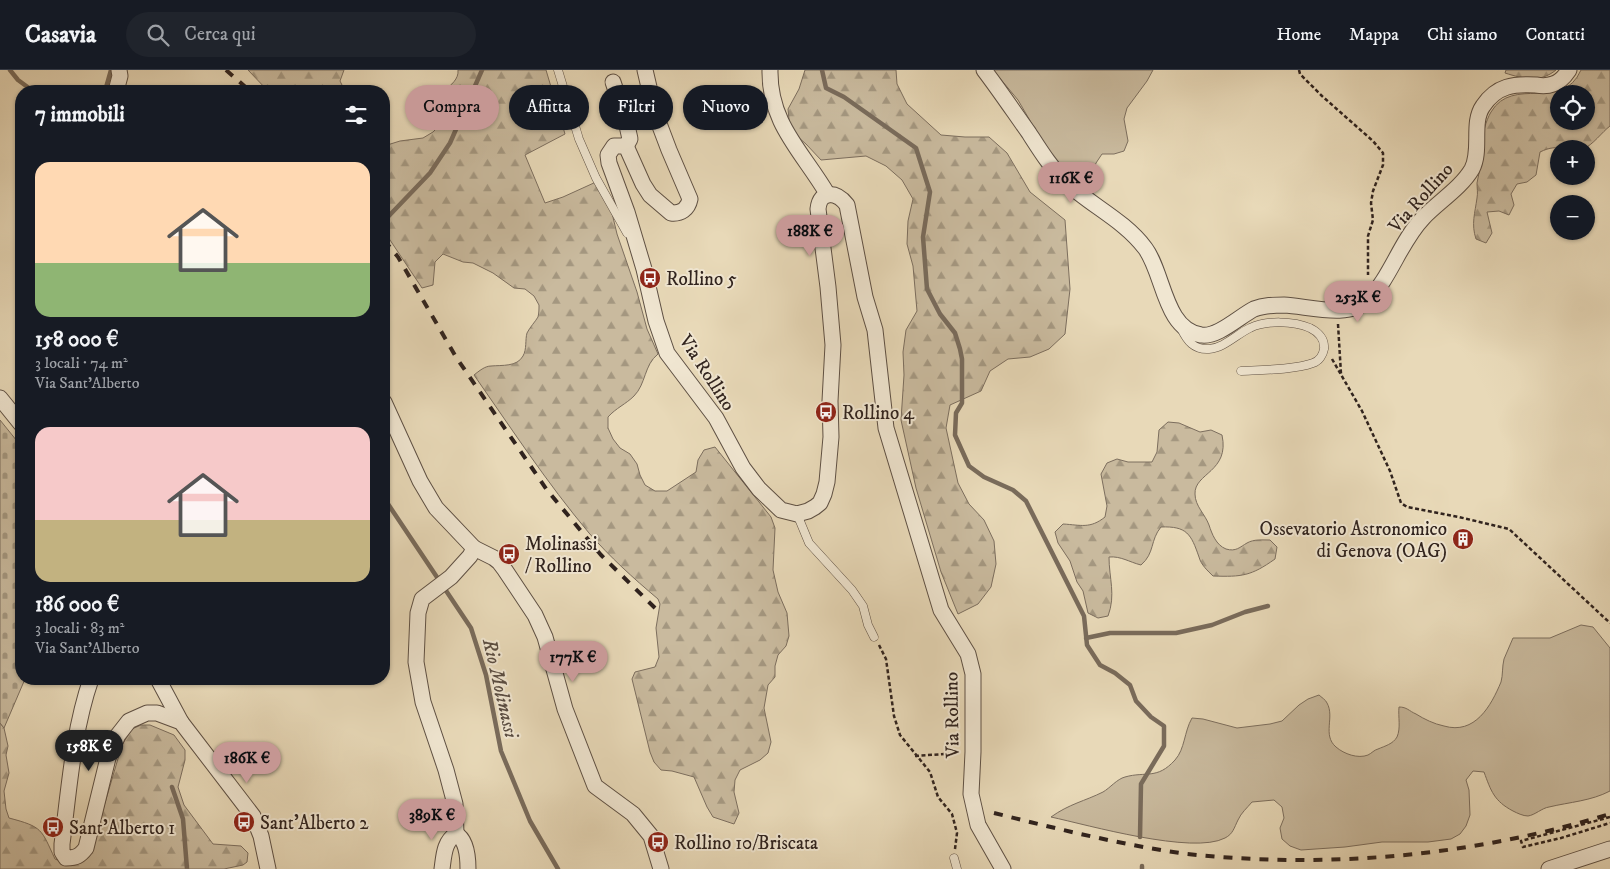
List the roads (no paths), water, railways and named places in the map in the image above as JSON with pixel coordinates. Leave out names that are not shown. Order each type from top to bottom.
[{"type":"street","points":[[118,85],[120,76],[119,70]]},
{"type":"street","points":[[612,82],[630,138],[626,146],[643,184],[650,194],[671,213],[675,214],[684,211],[690,199],[655,113],[645,70]]},
{"type":"street","name":"Via Rollino","points":[[770,70],[770,86],[776,111],[790,141],[828,195],[839,197],[847,205],[850,212],[865,297],[875,330],[886,428],[941,610],[968,654],[973,674],[973,752],[970,794],[978,825],[1003,869]]},
{"type":"street","points":[[984,70],[1048,161],[1066,182],[1131,232],[1144,247],[1151,257],[1169,305],[1178,322]]},
{"type":"street","name":"Via Rollino","points":[[1178,322],[1194,333],[1203,336],[1213,334],[1256,308],[1271,305],[1338,310],[1356,308],[1376,291],[1408,235],[1468,174],[1475,161],[1479,116],[1481,108],[1486,102],[1497,92],[1510,85],[1553,85],[1564,77],[1569,70]]},
{"type":"street","name":"Via Rollino","points":[[626,146],[614,146],[608,155],[609,163],[644,269],[656,321],[667,353],[716,418],[742,468],[759,489],[782,510],[797,514]]},
{"type":"street","points":[[797,514],[815,507],[824,494],[831,437],[830,401],[833,346],[828,279],[818,209],[818,203],[828,195]]},
{"type":"street","points":[[0,398],[15,417]]},
{"type":"street","points":[[390,415],[420,481],[436,508],[472,552],[494,558],[499,562],[535,615],[545,637],[565,709],[595,786],[633,814],[651,836],[661,869]]},
{"type":"street","points":[[456,834],[454,804],[446,770],[424,702],[416,662],[418,613],[422,599],[451,577],[472,552]]},
{"type":"street","points":[[89,685],[70,780],[62,844],[62,852],[66,858],[76,858],[86,848],[108,758],[123,728],[129,721],[147,713],[157,713],[180,722]]},
{"type":"street","points":[[161,685],[180,722],[253,816],[261,836],[268,869]]},
{"type":"street","points":[[442,869],[446,846],[450,838],[456,834]]},
{"type":"street","points":[[456,834],[460,836],[464,844],[468,869]]},
{"type":"street","points":[[1550,869],[1610,849]]},
{"type":"lane","points":[[558,70],[579,139],[596,178],[628,234],[635,240]]},
{"type":"lane","points":[[1178,322],[1186,340],[1193,346],[1200,348],[1210,349],[1222,345],[1250,327],[1263,324],[1292,324],[1312,329],[1322,338],[1324,348],[1322,357],[1315,363],[1277,369],[1241,371]]},
{"type":"lane","points":[[797,514],[810,543],[852,590],[863,606],[868,625],[874,637]]},
{"type":"lane","points":[[954,858],[957,869]]},
{"type":"waterway","name":"Rio Molinassi","points":[[10,70],[25,85]]},
{"type":"waterway","points":[[107,85],[111,70]]},
{"type":"waterway","points":[[390,215],[430,173],[450,143],[482,70]]},
{"type":"waterway","points":[[822,70],[826,88],[844,97],[916,148],[930,192],[923,237],[927,289],[940,314],[955,333],[960,349],[962,359],[962,403],[956,413],[955,435],[969,466],[984,477],[1013,490],[1026,501],[1084,616],[1087,645],[1100,665],[1115,673],[1130,685],[1136,701],[1151,717],[1164,726],[1164,746],[1141,784],[1140,837]]},
{"type":"waterway","name":"Rio Molinassi","points":[[390,507],[471,628],[486,675],[501,751],[530,821],[558,869]]},
{"type":"waterway","points":[[1086,638],[1110,633],[1176,633],[1212,625],[1245,612],[1268,606]]},
{"type":"waterway","points":[[172,787],[183,819],[187,869]]},
{"type":"railway","points":[[226,70],[243,85]]},
{"type":"railway","points":[[390,247],[398,257],[456,357],[547,490],[601,555],[656,609]]},
{"type":"railway","points":[[994,813],[1090,836],[1187,854],[1294,860],[1348,859],[1454,849],[1506,840],[1610,814]]},
{"type":"place","name":"Rollino 5","points":[[650,278]]},
{"type":"place","name":"Rollino 4","points":[[826,412]]},
{"type":"place","name":"Ossevatorio Astronomico di Genova (OAG)","points":[[1463,539]]},
{"type":"place","name":"Molinassi / Rollino","points":[[509,554]]},
{"type":"place","name":"Sant'Alberto 2","points":[[244,822]]},
{"type":"place","name":"Sant'Alberto 1","points":[[53,827]]},
{"type":"place","name":"Rollino 10/Briscata","points":[[658,842]]}]
